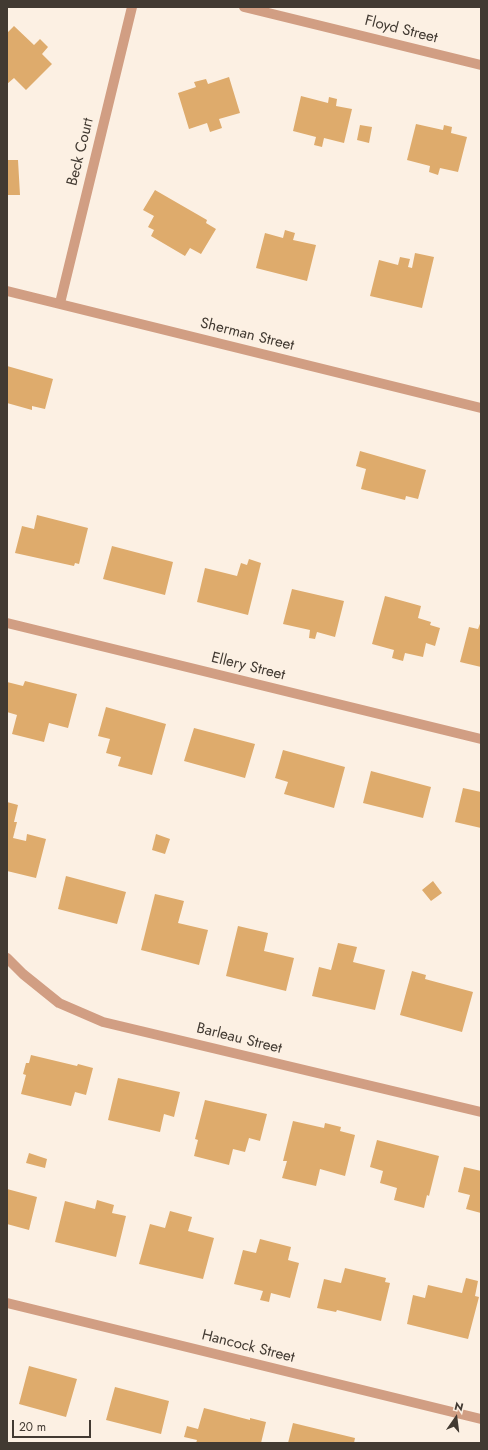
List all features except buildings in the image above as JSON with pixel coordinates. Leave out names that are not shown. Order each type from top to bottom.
[{"type":"street","name":"Beck Court","points":[[60,303],[132,7]]},
{"type":"street","name":"Floyd Street","points":[[244,7],[481,65]]},
{"type":"street","name":"Sherman Street","points":[[7,291],[481,408]]},
{"type":"street","name":"Ellery Street","points":[[7,623],[481,739]]},
{"type":"street","name":"Barleau Street","points":[[7,958],[23,974],[59,1003],[103,1022],[481,1112]]},
{"type":"street","name":"Hancock Street","points":[[7,1303],[481,1419]]}]
